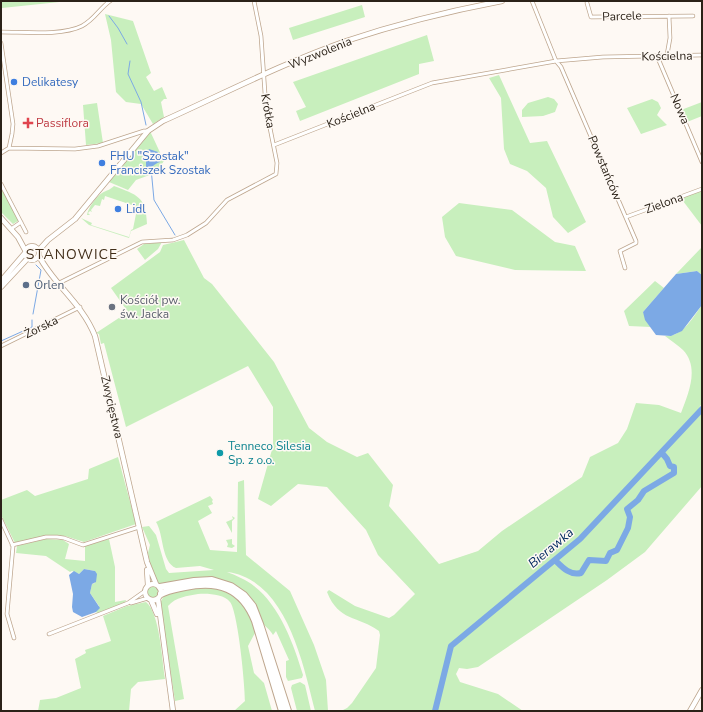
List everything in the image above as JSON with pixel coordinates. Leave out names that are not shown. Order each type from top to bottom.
[{"type":"highway","points":[[159,591],[194,581],[212,580],[231,586],[244,595],[256,614],[288,711]]},
{"type":"highway","points":[[159,591],[208,584],[227,589],[240,597],[249,609],[255,621],[282,711]]},
{"type":"main road","name":"Wyzwolenia","points":[[37,253],[48,240],[75,219],[148,131],[162,121],[263,76],[346,42],[435,14],[502,1]]},
{"type":"main road","points":[[1,218],[18,237],[37,253],[28,258],[1,287]]},
{"type":"main road","points":[[18,237],[28,258]]},
{"type":"main road","points":[[1,281],[30,246]]},
{"type":"main road","name":"Zwycięstwa","points":[[37,253],[45,267],[80,307],[91,327],[99,350],[147,562],[159,591],[160,621],[173,711]]},
{"type":"main road","name":"Zwycięstwa","points":[[147,562],[148,585]]},
{"type":"main road","points":[[145,591],[148,585],[159,591],[150,599]]},
{"type":"main road","name":"Zwycięstwa","points":[[145,591],[160,621]]},
{"type":"main road","points":[[690,711],[702,690]]},
{"type":"street","points":[[1,32],[65,31],[82,26],[92,19],[103,6],[110,1]]},
{"type":"street","name":"Krótka","points":[[255,1],[261,36],[266,108],[274,145]]},
{"type":"street","name":"Powstańców","points":[[532,1],[556,61],[562,67],[636,242],[620,251],[625,268]]},
{"type":"street","name":"Parcele","points":[[587,3],[591,17],[693,16]]},
{"type":"street","points":[[667,55],[670,46],[669,16]]},
{"type":"street","points":[[1,43],[13,124],[9,148],[1,153]]},
{"type":"street","name":"Kościelna","points":[[274,145],[432,83],[556,61],[603,57],[702,55]]},
{"type":"street","name":"Nowa","points":[[657,56],[702,162]]},
{"type":"street","name":"Wyzwolenia","points":[[9,148],[75,149],[98,146],[148,131]]},
{"type":"street","points":[[60,283],[142,242],[173,240],[187,235],[206,223],[227,200],[276,174],[277,169],[274,145]]},
{"type":"street","points":[[1,184],[26,232]]},
{"type":"street","name":"Zielona","points":[[626,217],[702,189]]},
{"type":"street","points":[[11,229],[21,222]]},
{"type":"street","name":"Żorska","points":[[1,346],[80,307]]},
{"type":"street","points":[[1,520],[12,545],[13,556],[7,614],[14,638]]},
{"type":"street","points":[[12,545],[57,537],[82,545],[139,527]]},
{"type":"street","points":[[48,634],[128,603],[145,591]]},
{"type":"street","points":[[128,603],[150,599]]},
{"type":"green space","points":[[1,1],[69,1],[2,8]]},
{"type":"green space","points":[[362,5],[365,17],[293,40],[289,28]]},
{"type":"green space","points":[[105,14],[133,21],[151,73],[146,77],[154,91],[162,87],[167,99],[164,99],[161,102],[164,117],[153,124],[141,104],[126,102],[116,92],[111,40]]},
{"type":"green space","points":[[427,35],[434,61],[419,64],[419,74],[300,121],[296,111],[306,107],[293,82]]},
{"type":"green space","points":[[499,75],[530,143],[547,141],[586,222],[568,233],[553,217],[546,188],[527,171],[510,164],[504,149],[501,98],[489,78]]},
{"type":"green space","points":[[548,97],[554,99],[558,104],[555,112],[543,116],[522,117],[522,110],[528,103]]},
{"type":"green space","points":[[652,99],[658,102],[661,108],[657,115],[667,125],[641,134],[627,108]]},
{"type":"green space","points":[[702,102],[702,116],[687,122],[681,110]]},
{"type":"green space","points":[[97,103],[103,143],[86,145],[83,105]]},
{"type":"green space","points":[[150,131],[164,161],[155,173],[136,180],[128,190],[109,182]]},
{"type":"green space","points":[[114,186],[139,198],[145,208],[147,224],[131,231],[129,238],[89,225],[81,218],[92,223],[91,225],[129,237],[131,230],[133,229],[137,209],[134,208],[135,206],[105,196],[104,200],[102,199],[100,206],[95,205],[91,210],[92,212],[90,211],[88,213],[90,215],[87,215],[91,206],[97,197]]},
{"type":"green space","points":[[1,188],[18,218],[18,221],[13,224],[1,212]]},
{"type":"green space","points":[[702,190],[702,226],[683,201],[684,197]]},
{"type":"green space","points":[[459,203],[512,210],[555,242],[575,246],[586,271],[515,270],[456,256],[445,237],[442,217]]},
{"type":"green space","points":[[184,240],[204,278],[212,284],[274,362],[309,428],[327,442],[357,457],[368,453],[393,485],[389,506],[439,564],[478,551],[502,531],[582,477],[590,457],[618,443],[627,429],[636,403],[659,405],[681,413],[687,398],[691,381],[691,365],[683,350],[665,336],[682,330],[702,305],[702,403],[695,415],[698,417],[702,412],[702,486],[645,552],[607,580],[478,667],[467,669],[459,668],[456,674],[460,682],[498,694],[523,711],[341,711],[352,703],[376,668],[380,635],[379,631],[371,626],[343,613],[332,602],[327,592],[329,590],[355,606],[389,618],[415,594],[378,555],[366,530],[327,487],[298,484],[271,506],[258,499],[273,446],[273,407],[248,366],[126,427],[104,343],[101,344],[99,334],[96,333],[128,312],[111,288],[160,252],[163,245]]},
{"type":"green space","points":[[162,242],[158,249],[145,260],[137,249],[144,244]]},
{"type":"green space","points":[[702,247],[702,275],[697,271],[676,274]]},
{"type":"green space","points":[[655,281],[664,288],[643,312],[651,327],[629,326],[624,311]]},
{"type":"green space","points":[[118,457],[136,524],[84,542],[65,536],[48,535],[15,543],[1,515],[1,500],[27,490],[35,496],[88,479],[89,469]]},
{"type":"green space","points":[[244,480],[246,555],[290,591],[314,645],[326,680],[328,711],[315,711],[304,670],[289,626],[278,606],[264,590],[247,578],[227,572],[251,584],[263,594],[279,615],[295,651],[303,675],[302,678],[288,681],[286,677],[286,661],[289,660],[276,631],[273,635],[261,621],[245,593],[234,584],[224,580],[203,579],[161,585],[157,582],[151,568],[148,553],[150,545],[142,527],[149,526],[156,535],[166,569],[169,573],[214,570],[200,566],[176,568],[171,565],[165,554],[159,527],[156,522],[210,496],[213,500],[213,504],[208,506],[212,513],[198,521],[210,550],[237,552],[238,482]]},
{"type":"green space","points":[[232,516],[235,518],[232,521],[232,533],[226,522],[233,519]]},
{"type":"green space","points":[[46,539],[63,540],[69,544],[65,559],[85,561],[85,546],[109,539],[115,567],[115,602],[126,600],[125,603],[98,614],[96,612],[99,606],[90,593],[92,584],[95,583],[95,571],[84,569],[79,574],[72,571],[70,572],[46,556],[16,553],[17,546]]},
{"type":"green space","points":[[232,539],[232,544],[235,546],[232,548],[227,547],[228,544],[226,540]]},
{"type":"green space","points":[[151,586],[155,586],[159,592],[155,598],[151,598],[147,594],[147,590]]},
{"type":"green space","points":[[206,587],[216,588],[232,595],[239,600],[249,614],[256,631],[248,646],[254,673],[264,683],[272,711],[234,711],[245,701],[244,680],[236,619],[233,608],[227,599],[210,594],[198,594],[182,597],[168,606],[184,699],[175,701],[160,603],[165,594]]},
{"type":"green space","points":[[146,602],[151,608],[157,626],[165,679],[138,682],[131,689],[129,711],[38,711],[40,700],[56,698],[81,688],[75,659],[86,653],[85,650],[111,641],[103,616],[127,606]]},
{"type":"green space","points":[[300,682],[305,685],[311,711],[297,711],[291,688],[292,685]]},
{"type":"water","points":[[149,149],[158,152],[160,162],[146,169],[146,155]]},
{"type":"water","points":[[697,271],[702,275],[702,305],[682,331],[671,336],[656,335],[645,320],[643,312],[676,274]]},
{"type":"water","points":[[84,569],[95,571],[97,574],[96,582],[92,584],[90,593],[100,608],[96,612],[82,617],[73,612],[73,594],[69,575],[74,571],[79,574]]},
{"type":"waterway","points":[[109,16],[127,44]]},
{"type":"waterway","points":[[130,61],[128,74],[141,102],[146,125]]},
{"type":"waterway","points":[[151,168],[154,200],[175,235]]},
{"type":"waterway","points":[[33,314],[41,270],[36,265]]},
{"type":"waterway","points":[[1,341],[32,327],[32,320]]},
{"type":"waterway","name":"Bierawka","points":[[435,711],[451,646],[580,539],[702,409]]},
{"type":"waterway","points":[[555,560],[566,570],[577,574],[581,573],[589,560],[606,561],[610,553],[617,550],[628,528],[630,517],[627,509],[638,500],[644,491],[674,473],[674,467],[670,466],[662,453]]},
{"type":"place","name":"Delikatesy","points":[[14,82]]},
{"type":"place","name":"Passiflora","points":[[28,123]]},
{"type":"place","name":"FHU \"Szostak\" Franciszek Szostak","points":[[102,163]]},
{"type":"place","name":"Lidl","points":[[118,209]]},
{"type":"place","name":"Orlen","points":[[26,285]]},
{"type":"place","name":"Kościół pw. św. Jacka","points":[[112,307]]},
{"type":"place","name":"Tenneco Silesia Sp. z o.o.","points":[[220,453]]},
{"type":"district","name":"STANOWICE","points":[[72,254]]}]
